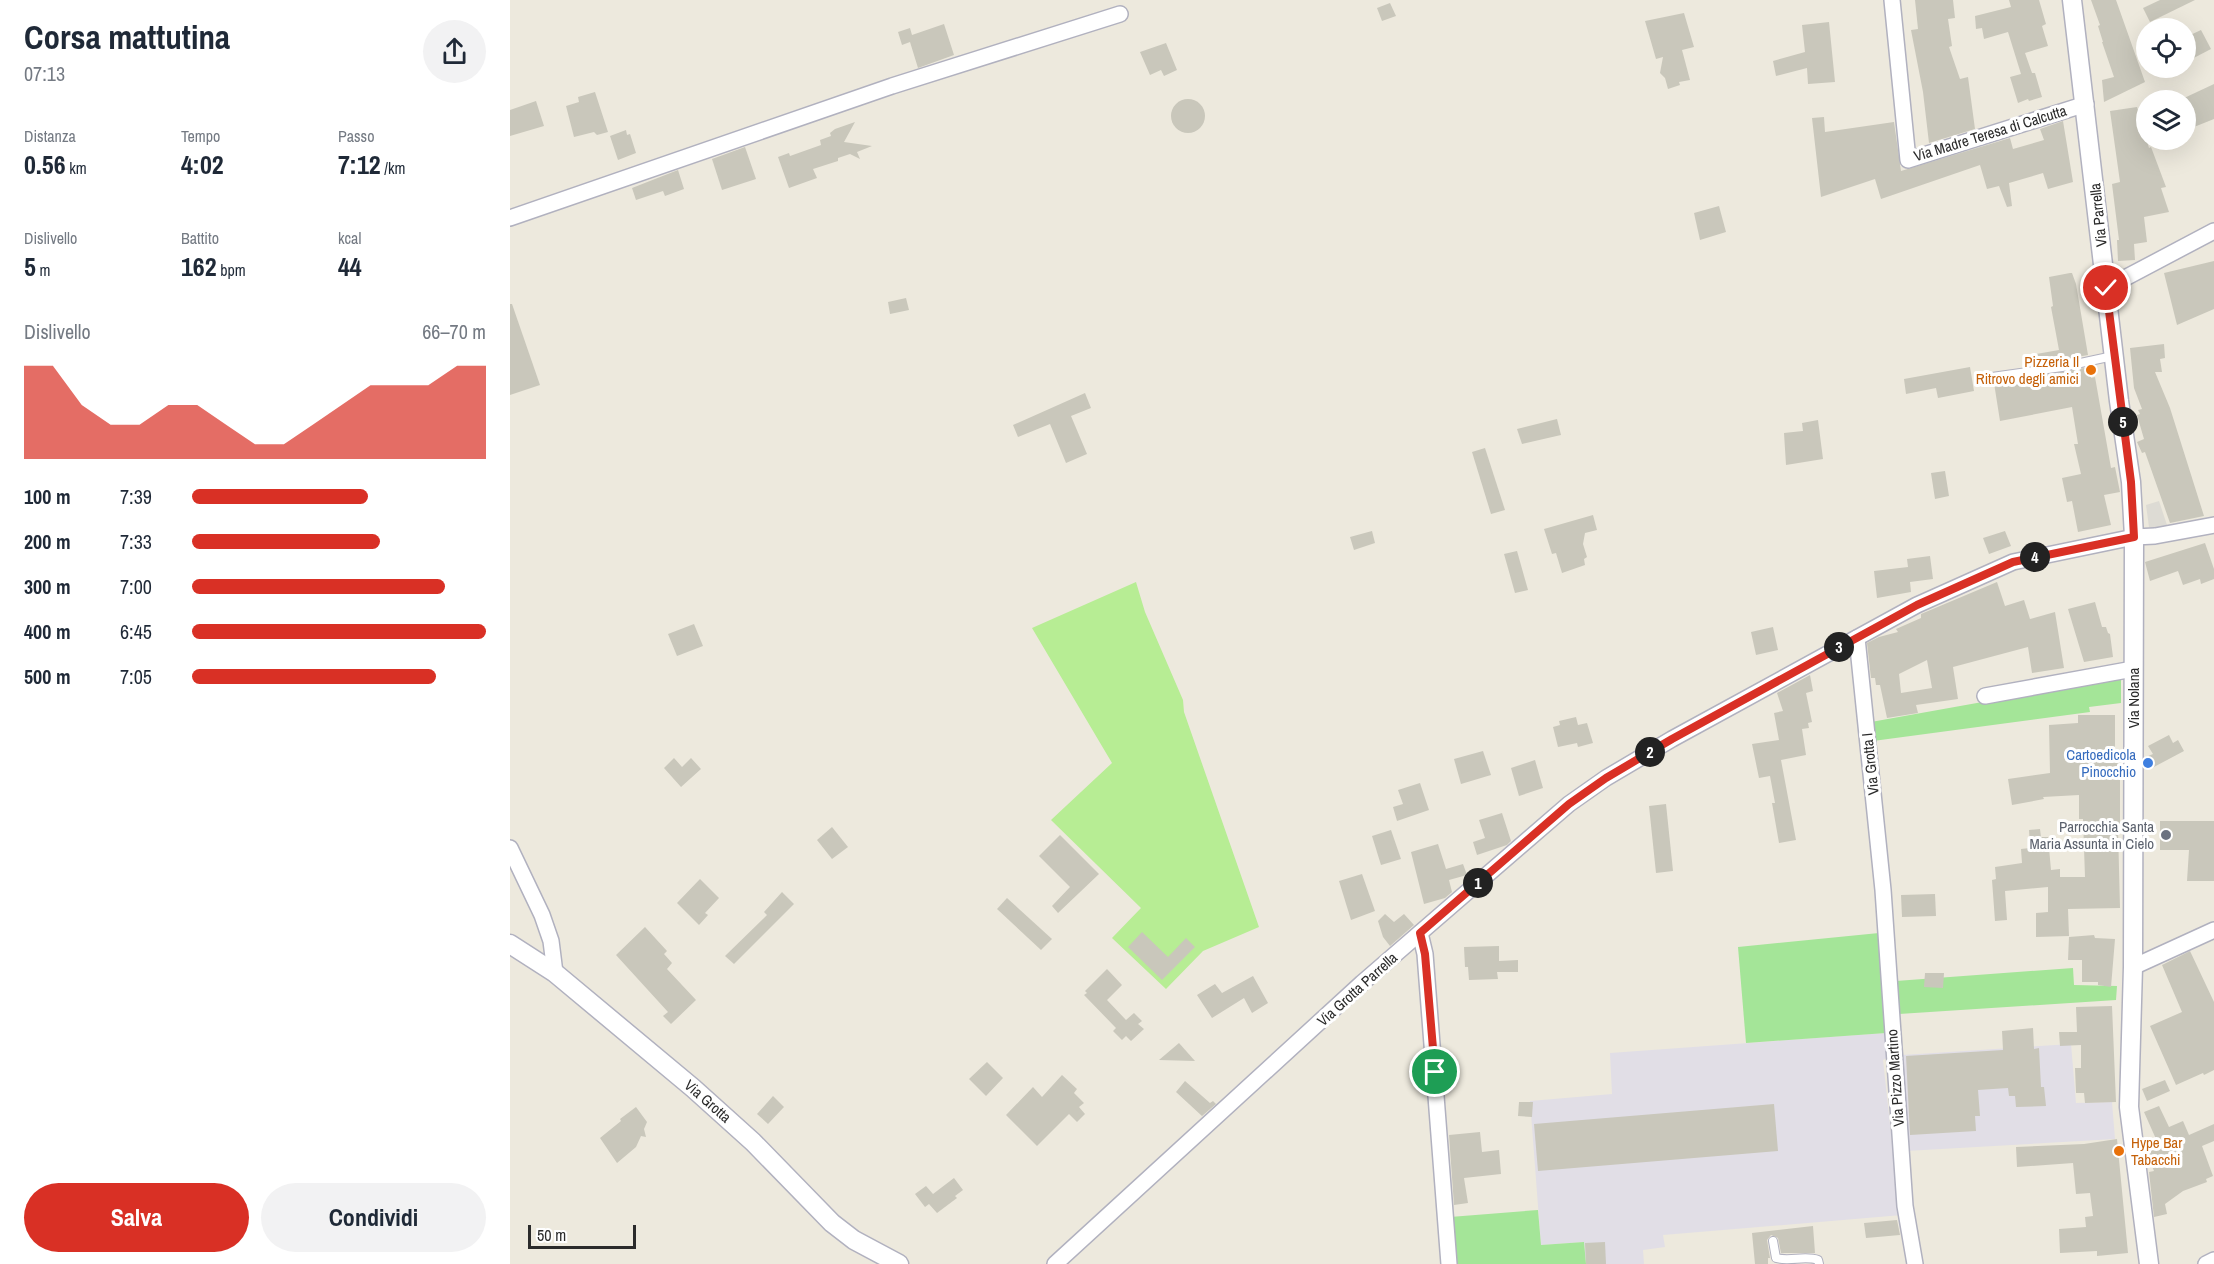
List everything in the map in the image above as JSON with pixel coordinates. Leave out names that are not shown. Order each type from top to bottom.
[{"type":"street","name":"Via Madre Teresa di Calcutta","points":[[1892,0],[1908,160],[2086,104]]},
{"type":"street","name":"Via Parrella","points":[[2069,2],[2086,104],[2114,356],[2131,482],[2134,537]]},
{"type":"street","points":[[510,218],[903,82],[1120,14]]},
{"type":"street","points":[[2106,288],[2214,231]]},
{"type":"street","name":"Via Grotta Parrella","points":[[1054,1264],[1362,983],[1569,804],[1606,778],[1672,739],[1917,605],[2013,562],[2134,537],[2155,536],[2214,525]]},
{"type":"street","name":"Via Nolana","points":[[2134,537],[2133,967],[2129,1107],[2150,1264]]},
{"type":"street","name":"Via Grotta I","points":[[1857,638],[1883,890]]},
{"type":"street","points":[[1985,696],[2133,669]]},
{"type":"street","points":[[510,848],[542,915],[551,941],[555,973]]},
{"type":"street","name":"Via Pizzo Martino","points":[[1883,890],[1904,1194],[1915,1264]]},
{"type":"street","points":[[2133,967],[2214,930]]},
{"type":"street","points":[[1420,933],[1426,966],[1449,1264]]},
{"type":"street","name":"Via Grotta","points":[[510,944],[555,973],[693,1088],[753,1142],[832,1223],[854,1240],[899,1264]]},
{"type":"street","points":[[2206,1264],[2214,1260]]},
{"type":"lane","points":[[1992,377],[2062,367],[2114,356]]},
{"type":"lane","points":[[1773,1241],[1776,1258],[1782,1260],[1813,1258],[1818,1260],[1819,1264]]},
{"type":"shaded area","points":[[2159,501],[2168,528],[2157,531],[2149,527],[2146,505]]},
{"type":"shaded area","points":[[1886,1033],[1889,1057],[1883,1060],[1892,1143],[1896,1151],[1902,1215],[1663,1235],[1665,1247],[1643,1250],[1644,1264],[1586,1264],[1584,1242],[1541,1245],[1530,1101],[1612,1094],[1610,1053]]},
{"type":"shaded area","points":[[2071,1044],[2076,1103],[2112,1102],[2115,1139],[1906,1151],[1902,1055]]},
{"type":"green space","points":[[1136,582],[1145,612],[1183,700],[1184,712],[1259,927],[1203,951],[1166,989],[1112,938],[1141,908],[1051,820],[1112,763],[1032,628]]},
{"type":"green space","points":[[2121,677],[2121,703],[2089,707],[2090,712],[1873,741],[1871,722]]},
{"type":"green space","points":[[1879,933],[1886,1033],[1746,1043],[1738,947]]},
{"type":"green space","points":[[2073,968],[2074,985],[2117,986],[2116,1000],[1899,1014],[1896,981]]},
{"type":"green space","points":[[1538,1210],[1541,1245],[1584,1242],[1586,1264],[1454,1264],[1450,1217]]},
{"type":"building","points":[[1915,0],[1953,0],[1955,18],[1948,19],[1952,46],[1949,47],[1960,79],[1968,77],[1975,129],[1929,143],[1923,92],[1911,30],[1918,29]]},
{"type":"building","points":[[2009,0],[2039,0],[2046,24],[2042,26],[2048,46],[2025,53],[2032,73],[2035,73],[2042,97],[2018,103],[2010,77],[2021,74],[2008,32],[1984,39],[1982,28],[1976,29],[1975,16],[2011,7]]},
{"type":"building","points":[[2091,0],[2116,0],[2136,57],[2136,78],[2144,78],[2145,82],[2104,102],[2102,80],[2114,77],[2102,42],[2098,26],[2100,25]]},
{"type":"building","points":[[2160,0],[2195,0],[2158,18],[2148,18],[2143,8]]},
{"type":"building","points":[[1390,3],[1396,16],[1382,21],[1377,8]]},
{"type":"building","points":[[1684,13],[1694,47],[1682,50],[1690,80],[1679,82],[1680,85],[1668,89],[1665,78],[1660,73],[1663,57],[1656,59],[1645,21]]},
{"type":"building","points":[[1829,22],[1835,82],[1808,84],[1807,68],[1776,76],[1773,61],[1805,52],[1802,25]]},
{"type":"building","points":[[944,24],[954,55],[918,68],[910,42],[902,45],[898,32],[910,28],[912,35]]},
{"type":"building","points":[[2201,30],[2211,49],[2196,57],[2196,32]]},
{"type":"building","points":[[1166,43],[1177,70],[1164,76],[1161,70],[1150,75],[1140,52]]},
{"type":"building","points":[[2214,84],[2214,119],[2196,126],[2196,92]]},
{"type":"building","points":[[595,92],[608,132],[597,135],[594,132],[574,137],[566,106],[579,102],[578,97]]},
{"type":"building","points":[[1188,99],[1200,104],[1205,116],[1200,128],[1188,133],[1176,128],[1171,116],[1176,104]]},
{"type":"building","points":[[536,101],[544,126],[510,136],[510,110]]},
{"type":"building","points":[[2136,107],[2136,150],[2152,150],[2166,187],[2161,188],[2169,212],[2144,217],[2147,242],[2134,244],[2135,260],[2118,261],[2117,240],[2119,240],[2112,184],[2120,182],[2110,111]]},
{"type":"building","points":[[1824,117],[1825,132],[1894,122],[1901,171],[2010,138],[2013,149],[2044,140],[2040,129],[2063,121],[2073,182],[2048,189],[2043,173],[2009,183],[2012,206],[2007,207],[1999,186],[1987,189],[1980,165],[1881,199],[1875,179],[1821,197],[1812,118]]},
{"type":"building","points":[[855,122],[844,142],[872,146],[857,152],[860,159],[850,154],[838,158],[838,161],[813,169],[817,178],[789,188],[778,157],[789,153],[790,156],[821,145],[820,140],[831,136],[830,133],[835,129]]},
{"type":"building","points":[[626,130],[627,135],[630,134],[636,153],[618,160],[610,136]]},
{"type":"building","points":[[745,147],[756,179],[722,190],[712,159]]},
{"type":"building","points":[[678,170],[684,189],[665,196],[663,191],[636,200],[632,188]]},
{"type":"building","points":[[1719,206],[1726,232],[1700,240],[1694,213]]},
{"type":"building","points":[[2214,261],[2214,309],[2177,325],[2164,273]]},
{"type":"building","points":[[2072,273],[2076,284],[2088,355],[2028,366],[2028,362],[2032,361],[2031,355],[2059,350],[2051,307],[2053,306],[2049,277]]},
{"type":"building","points":[[906,298],[909,310],[890,314],[888,302]]},
{"type":"building","points":[[510,304],[512,304],[540,385],[510,395]]},
{"type":"building","points":[[2164,344],[2165,358],[2160,359],[2162,372],[2155,372],[2170,408],[2204,516],[2170,523],[2145,452],[2142,453],[2137,442],[2144,439],[2137,415],[2140,414],[2138,410],[2142,409],[2134,388],[2130,348]]},
{"type":"building","points":[[1970,367],[1974,391],[1938,398],[1936,388],[1906,394],[1904,379]]},
{"type":"building","points":[[2090,367],[2091,378],[2095,377],[2111,468],[2115,467],[2120,492],[2104,495],[2111,525],[2078,532],[2072,501],[2067,502],[2062,478],[2081,474],[2074,444],[2078,444],[2072,407],[2000,421],[1994,383]]},
{"type":"building","points":[[1085,393],[1091,408],[1071,416],[1087,454],[1066,463],[1050,424],[1018,437],[1013,425]]},
{"type":"building","points":[[1557,419],[1561,435],[1522,444],[1517,429]]},
{"type":"building","points":[[1818,420],[1823,459],[1786,465],[1784,433],[1803,431],[1802,423]]},
{"type":"building","points":[[1485,448],[1505,510],[1491,514],[1472,452]]},
{"type":"building","points":[[1945,471],[1949,496],[1935,499],[1931,473]]},
{"type":"building","points":[[1593,515],[1597,530],[1585,533],[1583,544],[1587,557],[1584,559],[1585,565],[1562,573],[1556,553],[1552,554],[1544,529]]},
{"type":"building","points":[[1372,531],[1375,543],[1354,550],[1350,537]]},
{"type":"building","points":[[2005,531],[2011,546],[1989,554],[1983,538]]},
{"type":"building","points":[[2205,543],[2214,569],[2214,579],[2201,584],[2200,579],[2183,585],[2178,571],[2150,581],[2145,562]]},
{"type":"building","points":[[1517,551],[1528,590],[1515,593],[1504,554]]},
{"type":"building","points":[[1930,556],[1933,579],[1910,582],[1911,592],[1877,598],[1874,571],[1908,567],[1907,559]]},
{"type":"building","points":[[1997,582],[2005,606],[2024,600],[2030,619],[2055,612],[2064,668],[2032,673],[2028,647],[1953,667],[1958,699],[1916,705],[1918,713],[1887,718],[1880,685],[1876,685],[1875,678],[1871,678],[1867,643],[1898,632],[1896,629],[1921,618],[1921,614]],"holes":[[[1927,660],[1932,688],[1901,693],[1899,674]]]},
{"type":"building","points":[[2095,602],[2102,627],[2106,627],[2110,634],[2113,657],[2084,662],[2068,609]]},
{"type":"building","points":[[694,624],[703,646],[677,656],[668,634]]},
{"type":"building","points":[[1773,627],[1778,650],[1756,655],[1751,632]]},
{"type":"building","points":[[1810,675],[1813,691],[1806,693],[1812,722],[1808,723],[1809,728],[1802,729],[1806,755],[1781,760],[1796,840],[1779,843],[1770,776],[1759,778],[1752,744],[1779,740],[1774,713],[1783,711],[1777,693]]},
{"type":"building","points":[[2078,715],[2115,715],[2115,763],[2120,763],[2120,829],[2118,829],[2120,908],[2068,909],[2069,936],[2036,937],[2036,913],[2048,912],[2048,887],[2005,891],[2007,920],[1995,921],[1992,880],[1996,879],[1995,867],[2022,863],[2021,849],[2030,848],[2029,830],[2040,829],[2041,837],[2048,837],[2051,870],[2060,869],[2060,877],[2085,877],[2083,819],[2079,819],[2079,795],[2043,797],[2044,799],[2012,805],[2008,779],[2050,773],[2049,725],[2078,723]]},
{"type":"building","points":[[1576,717],[1578,725],[1587,723],[1593,743],[1578,747],[1577,743],[1558,747],[1553,727],[1560,725],[1559,721]]},
{"type":"building","points":[[2169,735],[2173,743],[2178,740],[2184,751],[2152,768],[2146,757],[2153,754],[2148,746]]},
{"type":"building","points":[[1483,751],[1491,775],[1461,784],[1454,759]]},
{"type":"building","points":[[674,758],[682,767],[691,758],[701,769],[681,787],[664,768]]},
{"type":"building","points":[[1535,760],[1543,788],[1519,796],[1511,768]]},
{"type":"building","points":[[1420,783],[1429,810],[1397,821],[1393,807],[1403,804],[1398,790]]},
{"type":"building","points":[[1666,804],[1673,871],[1656,873],[1649,806]]},
{"type":"building","points":[[1502,813],[1511,841],[1507,845],[1477,855],[1473,842],[1485,838],[1479,820]]},
{"type":"building","points":[[2160,821],[2214,821],[2214,881],[2187,881],[2189,850],[2160,850]]},
{"type":"building","points":[[832,827],[848,847],[832,859],[817,840]]},
{"type":"building","points":[[1391,830],[1401,859],[1381,865],[1372,836]]},
{"type":"building","points":[[1060,835],[1099,874],[1058,913],[1052,906],[1070,887],[1039,856]]},
{"type":"building","points":[[1438,844],[1446,869],[1463,864],[1467,875],[1449,880],[1452,892],[1445,898],[1424,904],[1411,852]]},
{"type":"building","points":[[1362,874],[1375,911],[1351,920],[1339,881]]},
{"type":"building","points":[[700,879],[719,898],[705,913],[708,915],[699,925],[677,903]]},
{"type":"building","points":[[782,892],[794,904],[734,964],[725,956],[767,915],[764,912]]},
{"type":"building","points":[[1935,894],[1936,916],[1902,917],[1901,895]]},
{"type":"building","points":[[1007,898],[1052,939],[1041,950],[997,909]]},
{"type":"building","points":[[1385,914],[1394,922],[1404,914],[1414,925],[1390,946],[1383,937],[1378,921]]},
{"type":"building","points":[[645,927],[667,951],[664,954],[672,963],[667,969],[696,1000],[671,1024],[663,1016],[668,1012],[616,955]]},
{"type":"building","points":[[1142,932],[1168,957],[1186,938],[1195,947],[1162,980],[1128,947]]},
{"type":"building","points":[[2094,935],[2095,938],[2115,939],[2111,987],[2098,985],[2098,982],[2082,982],[2082,960],[2068,960],[2069,937]]},
{"type":"building","points":[[1499,946],[1499,961],[1518,960],[1518,972],[1497,972],[1498,979],[1469,980],[1468,967],[1465,967],[1464,947]]},
{"type":"building","points":[[2190,951],[2214,1002],[2214,1070],[2176,1085],[2150,1026],[2182,1012],[2162,965]]},
{"type":"building","points":[[1107,969],[1122,985],[1107,1000],[1126,1020],[1134,1013],[1142,1021],[1138,1024],[1144,1029],[1131,1041],[1126,1036],[1122,1040],[1113,1031],[1116,1028],[1084,995],[1087,993],[1085,991]]},
{"type":"building","points":[[1925,973],[1944,973],[1943,988],[1924,987]]},
{"type":"building","points":[[1253,976],[1268,1003],[1252,1013],[1244,998],[1212,1018],[1197,995],[1215,984],[1222,993]]},
{"type":"building","points":[[2112,1006],[2116,1102],[2085,1103],[2084,1093],[2076,1093],[2075,1068],[2081,1068],[2081,1045],[2060,1046],[2059,1032],[2077,1032],[2076,1007]]},
{"type":"building","points":[[2033,1028],[2034,1049],[2039,1048],[2041,1087],[2044,1087],[2046,1106],[2016,1107],[2015,1096],[2009,1096],[2008,1088],[1978,1090],[1980,1116],[1975,1116],[1976,1131],[1910,1135],[1906,1056],[2003,1050],[2002,1031]]},
{"type":"building","points":[[1179,1043],[1195,1061],[1159,1060]]},
{"type":"building","points":[[987,1062],[1003,1078],[986,1096],[969,1079]]},
{"type":"building","points":[[1062,1075],[1077,1089],[1074,1093],[1084,1103],[1079,1107],[1085,1114],[1077,1122],[1069,1114],[1037,1146],[1006,1115],[1033,1087],[1042,1097]]},
{"type":"building","points":[[2165,1080],[2170,1091],[2147,1101],[2142,1089]]},
{"type":"building","points":[[1185,1081],[1210,1103],[1213,1101],[1216,1104],[1202,1116],[1176,1092]]},
{"type":"building","points":[[773,1096],[784,1107],[768,1124],[757,1114]]},
{"type":"building","points":[[1519,1102],[1533,1102],[1532,1117],[1518,1116]]},
{"type":"building","points":[[1774,1104],[1778,1151],[1538,1171],[1534,1124]]},
{"type":"building","points":[[2159,1106],[2169,1127],[2183,1121],[2189,1135],[2214,1124],[2214,1141],[2202,1146],[2213,1176],[2206,1179],[2207,1182],[2183,1191],[2165,1204],[2167,1214],[2154,1217],[2149,1172],[2154,1171],[2147,1154],[2150,1153],[2149,1142],[2156,1139],[2144,1112]]},
{"type":"building","points":[[636,1107],[647,1122],[644,1129],[646,1137],[641,1136],[636,1147],[617,1163],[600,1138]]},
{"type":"building","points":[[1480,1132],[1482,1152],[1499,1150],[1501,1174],[1464,1178],[1468,1203],[1454,1205],[1449,1135]]},
{"type":"building","points":[[2117,1139],[2128,1253],[2097,1256],[2097,1251],[2060,1253],[2059,1229],[2086,1227],[2085,1217],[2093,1216],[2090,1193],[2076,1194],[2073,1163],[2017,1167],[2016,1147],[2084,1144]]},
{"type":"building","points":[[954,1178],[963,1190],[955,1196],[957,1198],[937,1213],[929,1204],[925,1207],[915,1194],[926,1186],[933,1194]]},
{"type":"building","points":[[1897,1220],[1900,1235],[1866,1238],[1864,1223]]},
{"type":"building","points":[[1813,1226],[1815,1253],[1781,1253],[1778,1238],[1771,1235],[1767,1240],[1770,1258],[1768,1258],[1768,1264],[1755,1264],[1752,1233]]},
{"type":"building","points":[[1605,1242],[1606,1264],[1586,1264],[1585,1243]]},
{"type":"place","name":"Pizzeria Il Ritrovo degli amici","points":[[2091,370]]},
{"type":"place","name":"Cartoedicola Pinocchio","points":[[2148,763]]},
{"type":"place","name":"Parrocchia Santa Maria Assunta in Cielo","points":[[2166,835]]},
{"type":"place","name":"Hype Bar Tabacchi","points":[[2119,1151]]},
{"type":"route","points":[[1435,1072],[1425,954],[1420,933],[1569,804],[1606,778],[1672,739],[1917,605],[2013,562],[2134,537],[2131,482],[2106,288]]}]
